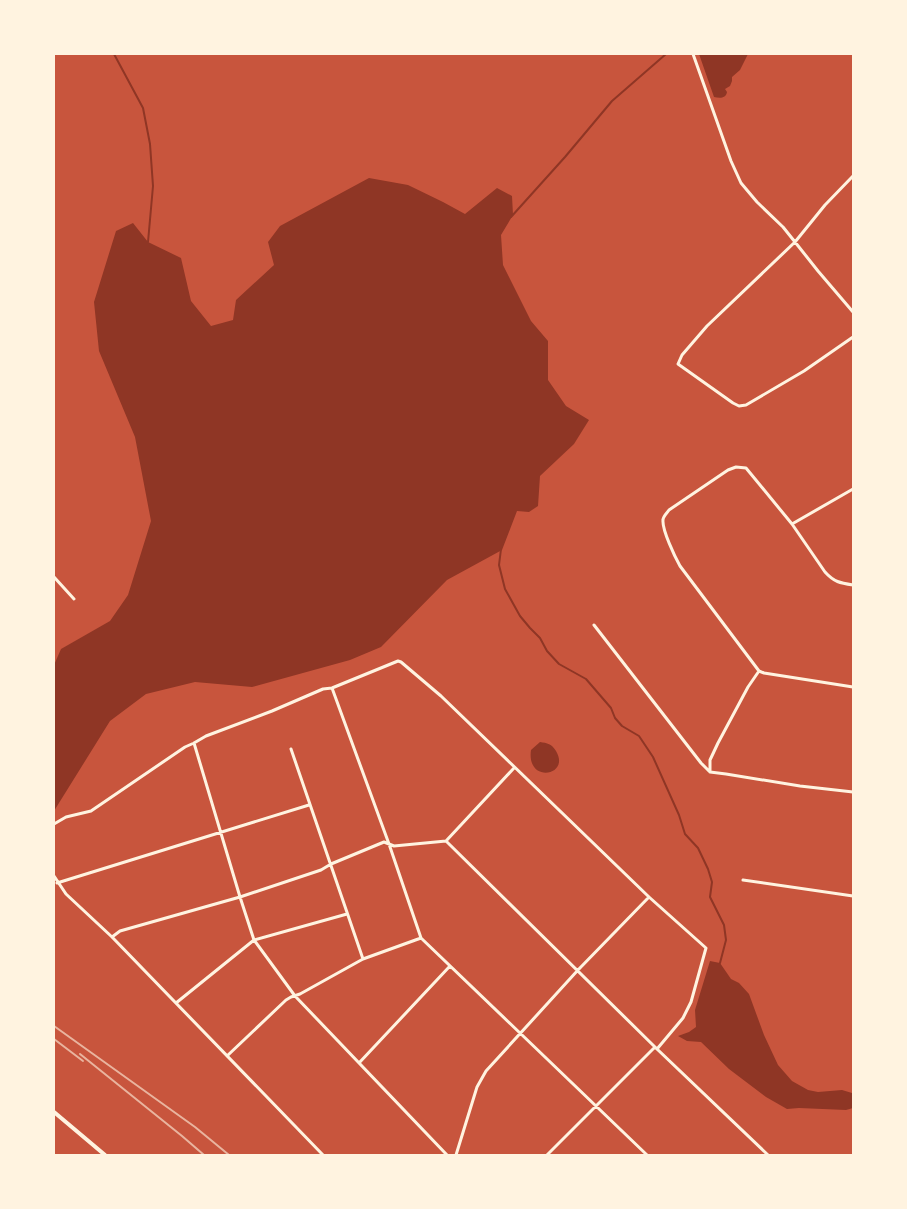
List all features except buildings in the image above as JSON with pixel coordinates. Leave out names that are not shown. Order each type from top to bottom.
[{"type":"street","points":[[693,54],[736,175],[757,202],[783,227],[853,312]]},
{"type":"street","points":[[853,176],[825,205],[795,242],[707,326],[682,355],[678,364],[733,403],[739,406],[746,405],[804,371],[853,337]]},
{"type":"street","points":[[853,586],[841,584],[831,579],[792,524],[746,468],[736,467],[728,470],[669,510],[663,522],[672,552],[680,566],[759,671],[853,687]]},
{"type":"street","points":[[792,524],[853,490]]},
{"type":"street","points":[[54,577],[74,599]]},
{"type":"street","points":[[594,626],[710,772],[853,792]]},
{"type":"street","points":[[54,824],[66,817],[92,811],[185,747],[194,744],[206,736],[323,689],[332,688],[398,661],[401,662],[441,696],[649,897],[706,948],[690,1002],[683,1018],[656,1048],[547,1155]]},
{"type":"street","points":[[710,772],[710,760],[718,743],[748,687],[759,671]]},
{"type":"street","points":[[332,688],[421,938],[647,1155]]},
{"type":"street","points":[[194,744],[254,940],[295,996],[447,1155]]},
{"type":"street","points":[[291,749],[363,959]]},
{"type":"street","points":[[112,937],[120,931],[240,897],[321,870],[384,842],[394,846],[446,841],[514,768]]},
{"type":"street","points":[[58,884],[310,805]]},
{"type":"street","points":[[446,841],[656,1048],[768,1155]]},
{"type":"street","points":[[54,876],[66,894],[112,937],[323,1155]]},
{"type":"street","points":[[743,880],[853,896]]},
{"type":"street","points":[[456,1155],[481,1078],[520,1032],[649,897]]},
{"type":"street","points":[[176,1003],[254,940],[347,914]]},
{"type":"street","points":[[227,1056],[286,1000],[363,959],[421,938]]},
{"type":"street","points":[[358,1063],[450,966]]},
{"type":"street","points":[[54,1112],[105,1155]]},
{"type":"shaded area","points":[[699,54],[748,54],[740,70],[732,77],[730,86],[725,89],[727,92],[724,97],[714,97]]},
{"type":"shaded area","points":[[369,178],[408,185],[465,214],[497,188],[512,196],[513,215],[501,235],[503,265],[531,321],[548,341],[548,380],[566,406],[589,420],[574,444],[540,476],[538,506],[529,512],[517,511],[502,550],[447,580],[381,647],[350,660],[252,687],[195,682],[146,694],[110,721],[54,811],[54,665],[61,649],[110,621],[128,595],[151,521],[135,437],[99,351],[94,302],[116,231],[133,223],[148,242],[181,258],[191,301],[211,326],[233,320],[236,300],[274,265],[268,242],[280,226]]},
{"type":"shaded area","points":[[540,742],[553,747],[559,760],[558,766],[553,771],[547,773],[535,768],[531,761],[531,750]]},
{"type":"shaded area","points":[[710,961],[720,963],[731,979],[739,983],[749,994],[764,1035],[778,1065],[792,1081],[808,1090],[818,1092],[842,1090],[852,1093],[853,1108],[846,1110],[787,1109],[766,1097],[729,1069],[701,1042],[687,1041],[678,1036],[696,1027],[695,1010]]},
{"type":"waterway","points":[[114,54],[143,108],[150,144],[153,186],[148,242]]},
{"type":"waterway","points":[[511,217],[612,101],[666,54]]},
{"type":"waterway","points":[[501,549],[499,565],[505,589],[520,616],[540,638],[547,651],[559,664],[586,679],[611,708],[615,718],[622,726],[639,736],[653,757],[679,815],[685,834],[698,848],[708,869],[712,882],[710,897],[724,925],[726,940],[720,963]]},
{"type":"railway","points":[[54,1026],[195,1127],[229,1155]]},
{"type":"railway","points":[[54,1039],[83,1061]]},
{"type":"railway","points":[[80,1054],[204,1155]]}]
